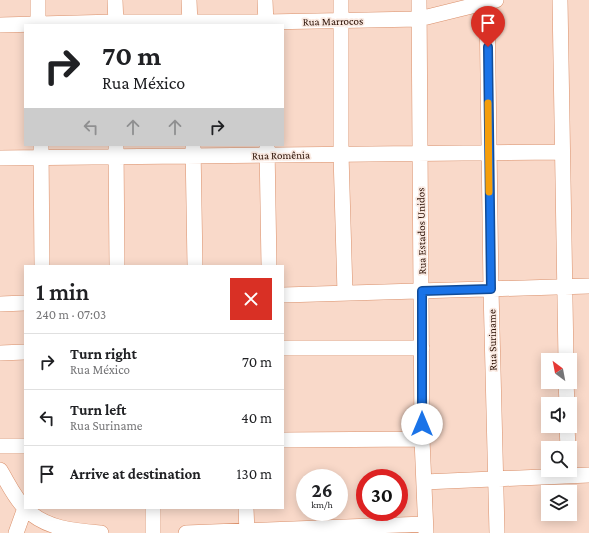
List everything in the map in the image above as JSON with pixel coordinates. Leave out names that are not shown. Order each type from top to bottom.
[{"type":"street","points":[[38,0],[38,24]]},
{"type":"street","points":[[115,0],[116,23]]},
{"type":"street","points":[[189,23],[190,0]]},
{"type":"street","points":[[265,0],[266,24]]},
{"type":"street","points":[[341,0],[341,154],[345,293]]},
{"type":"street","name":"Rua Estados Unidos","points":[[419,0],[422,439],[425,528]]},
{"type":"street","points":[[560,0],[566,353]]},
{"type":"street","name":"Rua Marrocos","points":[[38,24],[266,24],[341,20],[419,19],[491,1]]},
{"type":"street","name":"Rua Suriname","points":[[491,1],[489,153],[497,533]]},
{"type":"street","name":"Rua Marrocos","points":[[0,25],[24,24]]},
{"type":"street","points":[[193,150],[194,265]]},
{"type":"street","points":[[267,150],[269,265]]},
{"type":"street","name":"Rua Romênia","points":[[0,158],[41,151],[267,150],[341,154],[562,152]]},
{"type":"street","points":[[41,151],[42,265]]},
{"type":"street","points":[[116,151],[117,265]]},
{"type":"street","points":[[284,295],[589,286]]},
{"type":"street","points":[[0,304],[24,303]]},
{"type":"street","points":[[284,348],[422,348]]},
{"type":"street","points":[[0,353],[24,352]]},
{"type":"street","points":[[284,440],[422,439]]},
{"type":"street","points":[[0,446],[24,446]]},
{"type":"street","points":[[0,470],[24,506]]},
{"type":"street","points":[[577,474],[589,475]]},
{"type":"street","points":[[424,482],[496,480],[541,476]]},
{"type":"street","points":[[16,533],[25,509]]},
{"type":"street","points":[[26,509],[35,517],[47,524],[70,530],[101,533]]},
{"type":"street","points":[[153,509],[153,533]]},
{"type":"street","points":[[246,509],[247,532]]},
{"type":"street","points":[[186,533],[425,528]]},
{"type":"slow traffic","points":[[488,103],[489,192]]},
{"type":"route","points":[[422,424],[422,291],[491,289],[488,47]]}]
